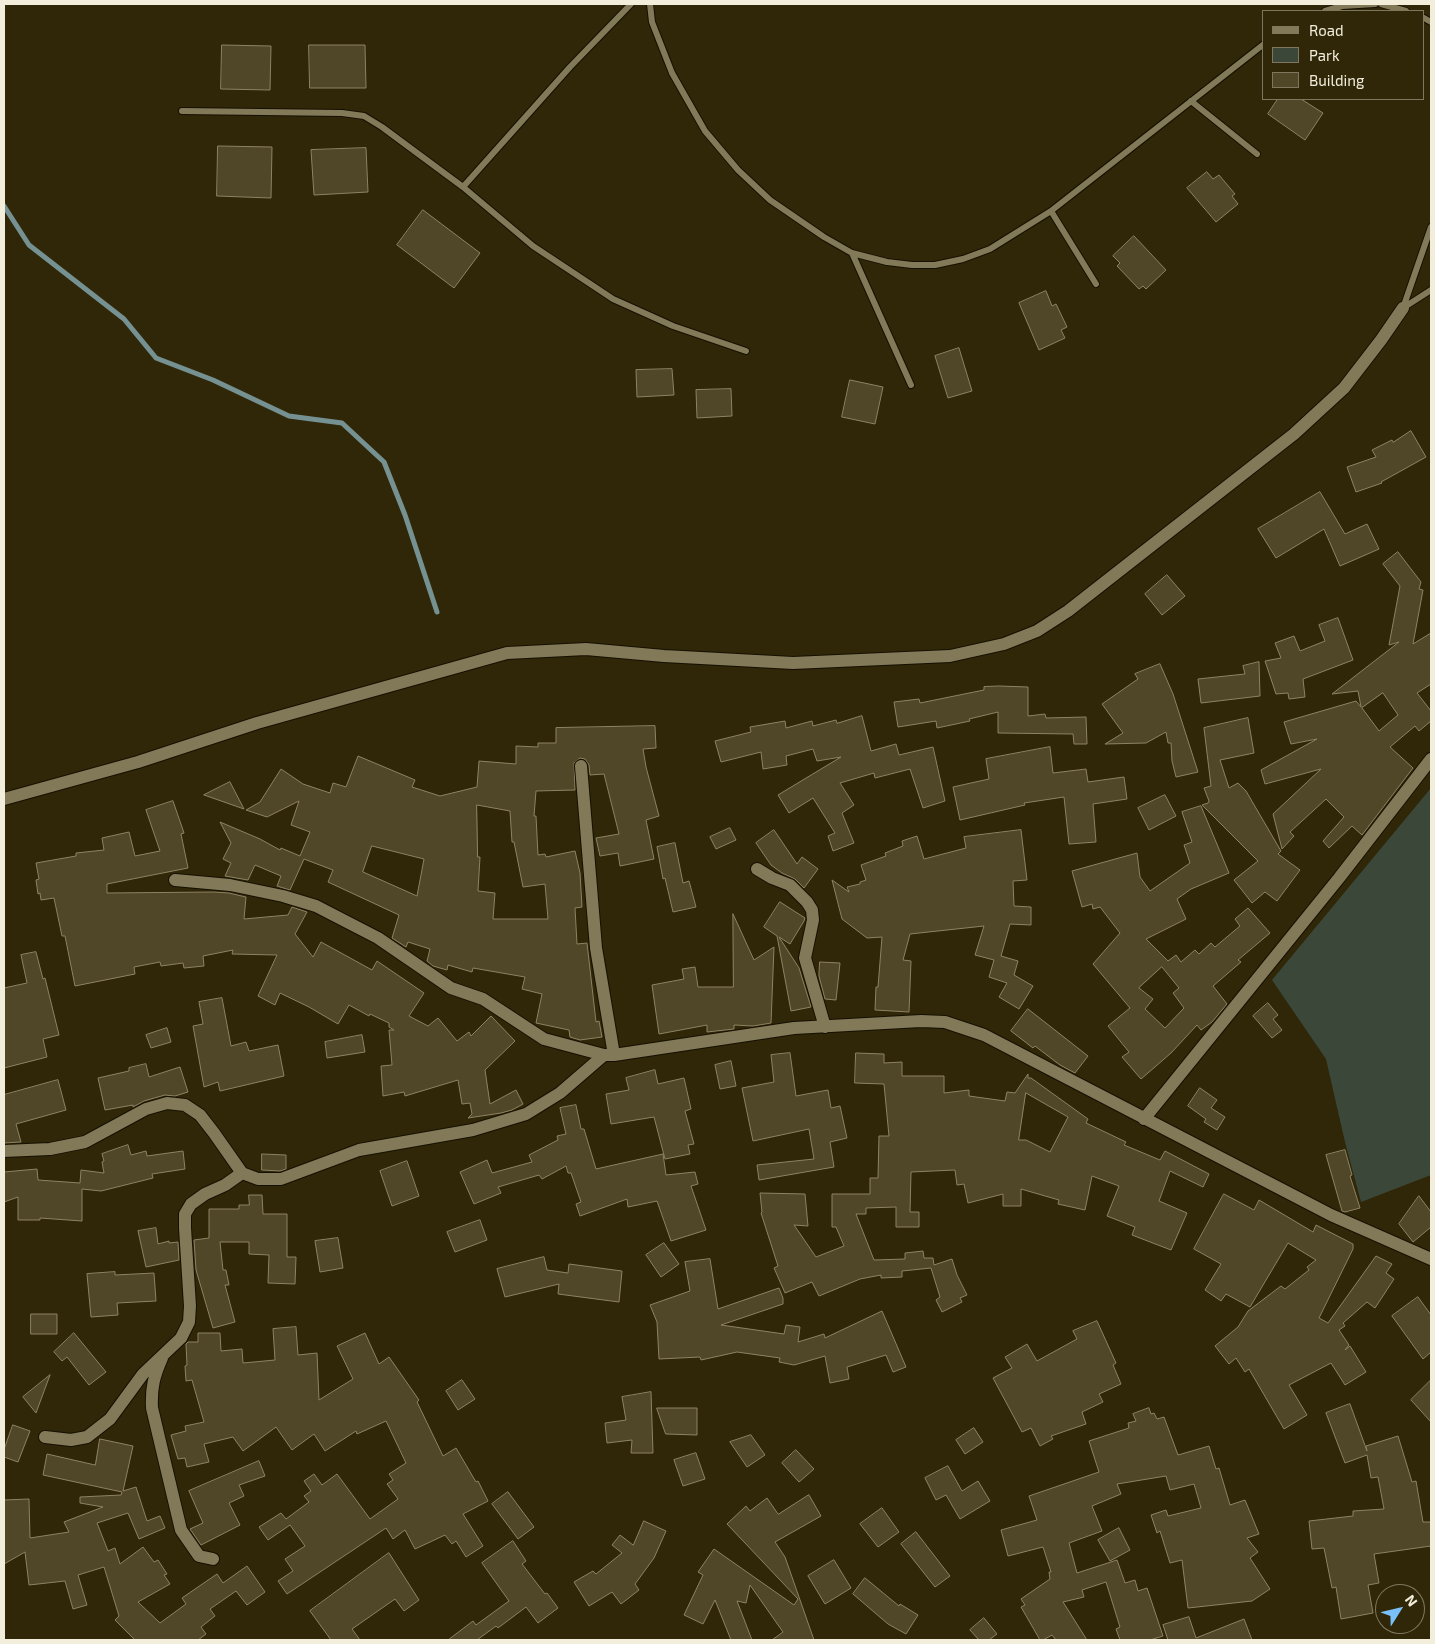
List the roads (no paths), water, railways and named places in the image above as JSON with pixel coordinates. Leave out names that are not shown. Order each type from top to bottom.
[{"type":"street","points":[[4,799],[138,762],[257,722],[507,652],[586,649],[664,656],[793,663],[950,656],[1004,644],[1037,632],[1068,611],[1294,434],[1344,388],[1381,340],[1402,308]]},
{"type":"street","points":[[1144,1118],[1339,878],[1431,759]]},
{"type":"street","points":[[581,766],[596,948],[609,1055]]},
{"type":"street","points":[[757,869],[772,878],[790,885],[807,902],[812,910],[813,920],[805,958],[825,1027]]},
{"type":"street","points":[[175,880],[230,885],[283,896],[316,906],[378,938],[451,988],[483,999],[544,1039],[609,1055],[794,1028],[920,1021],[945,1022],[984,1035],[1331,1215],[1431,1259]]},
{"type":"street","points":[[4,1152],[50,1149],[84,1142],[146,1110],[167,1103],[185,1105],[200,1115],[242,1173],[258,1179],[282,1179],[359,1150],[473,1130],[526,1114],[560,1093],[609,1055]]},
{"type":"street","points":[[45,1437],[71,1440],[87,1437],[110,1419],[143,1374],[181,1338],[189,1322],[190,1306],[185,1214],[191,1204],[242,1173]]},
{"type":"street","points":[[163,1353],[151,1391],[152,1408],[176,1511],[181,1530],[199,1556],[213,1559]]},
{"type":"lane","points":[[463,187],[570,67],[631,4]]},
{"type":"lane","points":[[650,4],[652,22],[672,73],[704,131],[738,170],[770,200],[824,237],[852,253],[912,266],[935,264],[963,258],[990,249],[1051,211],[1262,46]]},
{"type":"lane","points":[[1328,10],[1342,6],[1376,4]]},
{"type":"lane","points":[[1381,4],[1402,10]]},
{"type":"lane","points":[[1191,101],[1257,154]]},
{"type":"lane","points":[[182,111],[342,113],[364,116],[382,127],[463,187],[533,246],[613,299],[673,326],[746,351]]},
{"type":"lane","points":[[1051,211],[1096,284]]},
{"type":"lane","points":[[1402,308],[1431,227]]},
{"type":"lane","points":[[852,253],[911,385]]},
{"type":"lane","points":[[1402,308],[1431,290]]},
{"type":"waterway","points":[[4,206],[29,245],[124,319],[156,358],[213,380],[289,416],[342,423],[384,462],[405,515],[437,612]]}]
